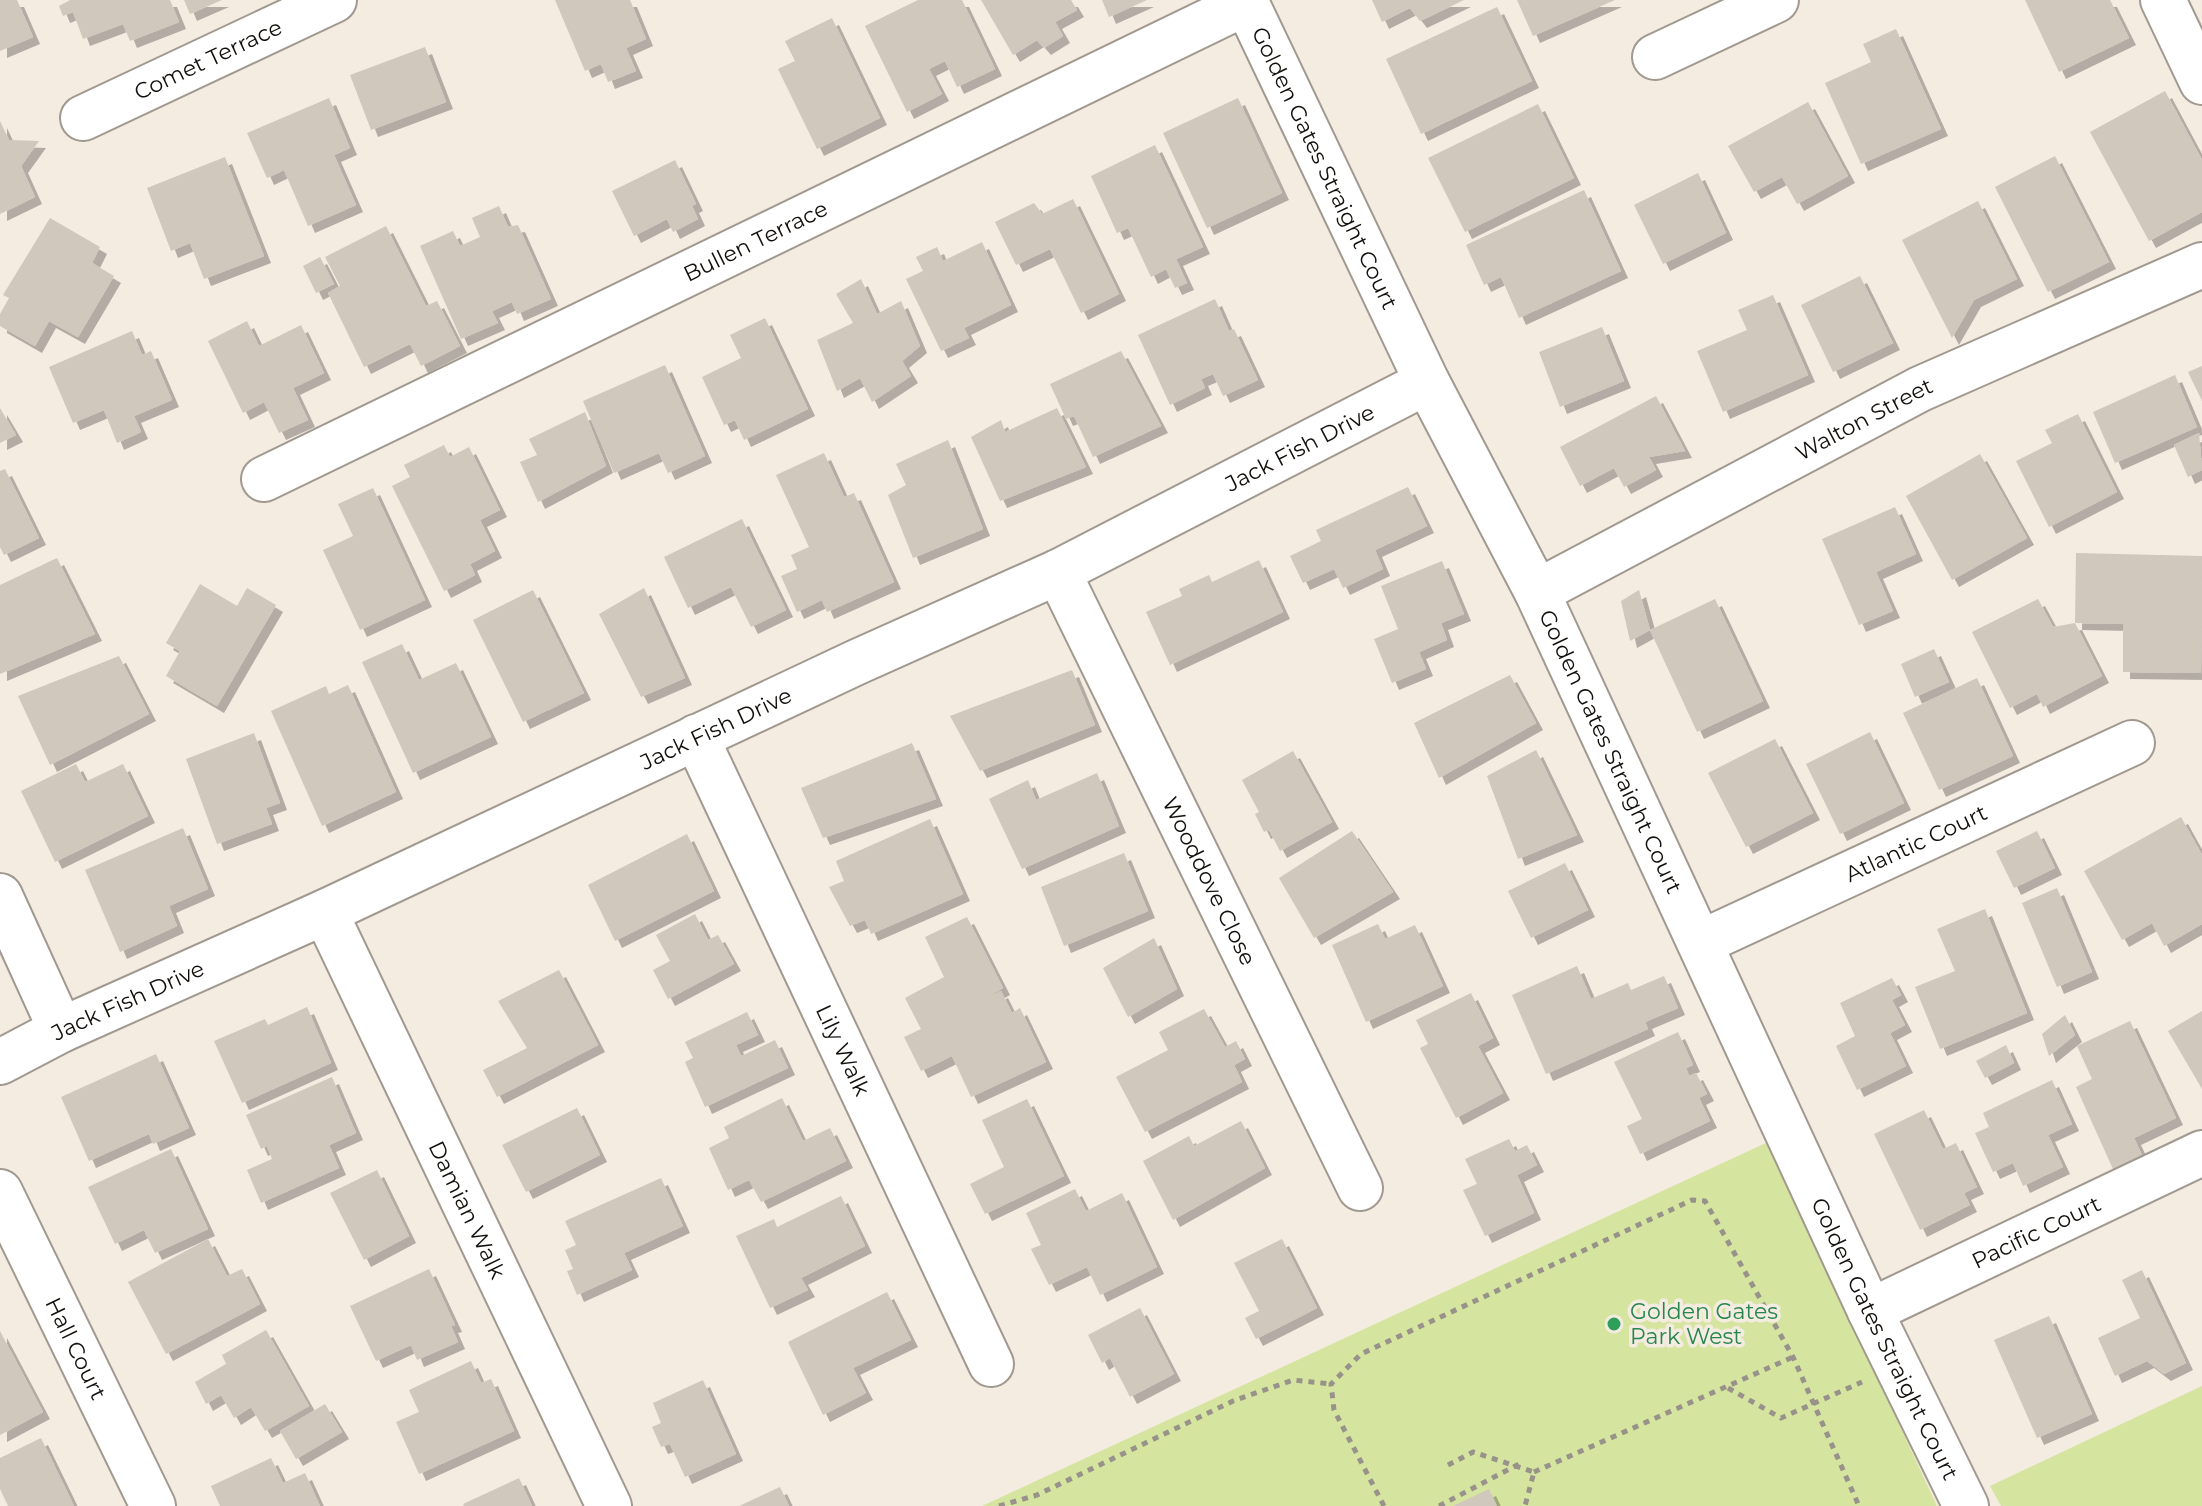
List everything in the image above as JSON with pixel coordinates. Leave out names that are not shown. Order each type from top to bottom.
[{"type":"street","name":"Comet Terrace","points":[[83,118],[334,0]]},
{"type":"street","points":[[1655,57],[1776,0]]},
{"type":"street","points":[[2163,0],[2202,82]]},
{"type":"street","name":"Golden Gates Straight Court","points":[[1246,1],[1427,382],[1537,592],[1870,1311],[1966,1506]]},
{"type":"street","name":"Bullen Terrace","points":[[264,479],[1246,1]]},
{"type":"street","name":"Walton Street","points":[[1537,592],[1920,389],[2202,265]]},
{"type":"street","name":"Jack Fish Drive","points":[[0,1062],[61,1030],[325,912],[696,737],[1058,572],[1427,382]]},
{"type":"street","name":"Wooddove Close","points":[[1058,572],[1360,1188]]},
{"type":"street","name":"Lily Walk","points":[[696,737],[991,1364]]},
{"type":"street","name":"Atlantic Court","points":[[1700,943],[2132,743]]},
{"type":"street","points":[[0,896],[61,1030]]},
{"type":"street","name":"Damian Walk","points":[[325,912],[609,1506]]},
{"type":"street","name":"Pacific Court","points":[[1870,1311],[2202,1153]]},
{"type":"street","name":"Hall Court","points":[[0,1192],[153,1506]]},
{"type":"path","points":[[1331,1384],[1361,1354],[1692,1200],[1705,1201],[1793,1357],[1859,1506]]},
{"type":"path","points":[[1534,1472],[1793,1357]]},
{"type":"path","points":[[1727,1388],[1781,1418],[1897,1365]]},
{"type":"path","points":[[999,1506],[1037,1495],[1233,1401],[1293,1380],[1331,1384]]},
{"type":"path","points":[[1331,1384],[1334,1410],[1384,1506]]},
{"type":"path","points":[[1448,1465],[1473,1452],[1519,1464],[1534,1472]]},
{"type":"path","points":[[1439,1506],[1519,1464]]},
{"type":"path","points":[[1525,1506],[1534,1472]]},
{"type":"green space","name":"Golden Gates Park West","points":[[1768,1142],[1937,1506],[982,1506]]},
{"type":"green space","points":[[2202,1386],[2202,1506],[2001,1506],[1990,1486]]},
{"type":"building","points":[[0,0],[17,0],[33,37],[0,51]]},
{"type":"building","points":[[70,0],[170,0],[179,22],[130,41],[123,24],[83,39],[73,12],[63,16],[59,6]]},
{"type":"building","points":[[184,0],[222,0],[190,14]]},
{"type":"building","points":[[555,0],[630,0],[646,39],[626,48],[636,71],[608,82],[601,64],[585,71]]},
{"type":"building","points":[[918,0],[962,0],[995,69],[957,87],[945,61],[929,69],[942,94],[907,112],[865,26]]},
{"type":"building","points":[[981,0],[1071,0],[1077,10],[1055,22],[1063,36],[1044,48],[1037,40],[1013,55]]},
{"type":"building","points":[[1102,0],[1147,0],[1109,17]]},
{"type":"building","points":[[1372,0],[1464,0],[1420,21],[1410,8],[1382,22]]},
{"type":"building","points":[[1517,0],[1615,0],[1533,36]]},
{"type":"building","points":[[2025,0],[2110,0],[2129,38],[2059,72]]},
{"type":"building","points":[[1497,7],[1532,81],[1421,134],[1386,59]]},
{"type":"building","points":[[832,18],[880,118],[817,149],[778,69],[795,61],[785,41]]},
{"type":"building","points":[[1896,29],[1941,129],[1861,164],[1825,83],[1871,62],[1863,44]]},
{"type":"building","points":[[425,47],[446,102],[371,130],[350,75]]},
{"type":"building","points":[[2165,91],[2202,160],[2202,212],[2149,241],[2090,132]]},
{"type":"building","points":[[329,98],[350,148],[334,155],[356,205],[308,226],[284,170],[267,178],[247,133]]},
{"type":"building","points":[[1238,98],[1282,193],[1207,228],[1163,133]]},
{"type":"building","points":[[1808,102],[1848,176],[1797,204],[1782,177],[1754,192],[1728,146]]},
{"type":"building","points":[[1538,104],[1574,178],[1465,232],[1428,158]]},
{"type":"building","points":[[0,121],[9,140],[39,141],[21,166],[35,197],[0,214]]},
{"type":"building","points":[[1155,145],[1203,247],[1176,259],[1187,283],[1175,288],[1166,269],[1151,277],[1128,228],[1117,233],[1091,176]]},
{"type":"building","points":[[2055,156],[2109,262],[2048,292],[1995,187]]},
{"type":"building","points":[[225,157],[264,256],[204,279],[190,243],[171,251],[147,188]]},
{"type":"building","points":[[675,160],[696,204],[692,206],[698,219],[673,232],[667,219],[634,236],[612,191]]},
{"type":"building","points":[[1698,173],[1726,233],[1663,264],[1634,205]]},
{"type":"building","points":[[1584,190],[1621,271],[1519,318],[1501,277],[1484,285],[1466,245]]},
{"type":"building","points":[[1073,199],[1119,294],[1081,313],[1050,249],[1016,265],[995,222],[1034,203],[1042,214]]},
{"type":"building","points":[[1978,201],[2017,279],[1974,300],[1952,338],[1902,240]]},
{"type":"building","points":[[499,206],[508,227],[518,225],[551,299],[517,314],[512,302],[492,311],[498,323],[461,339],[420,246],[453,231],[460,246],[480,237],[472,218]]},
{"type":"building","points":[[50,218],[100,247],[92,263],[114,276],[78,337],[49,321],[35,346],[0,326],[0,314],[9,298],[3,295]]},
{"type":"building","points":[[386,226],[426,306],[437,301],[460,346],[421,366],[410,344],[364,367],[328,293],[340,286],[325,257]]},
{"type":"building","points":[[982,242],[1011,305],[964,328],[969,338],[941,351],[906,279],[923,271],[916,257],[937,247],[943,261]]},
{"type":"building","points":[[320,257],[334,284],[316,293],[303,266]]},
{"type":"building","points":[[1860,276],[1893,343],[1833,372],[1801,305]]},
{"type":"building","points":[[861,279],[877,314],[901,301],[920,346],[902,361],[911,376],[872,402],[860,378],[837,391],[817,340],[853,323],[836,294]]},
{"type":"building","points":[[1773,295],[1808,375],[1723,412],[1697,351],[1747,330],[1738,310]]},
{"type":"building","points":[[1215,299],[1229,331],[1234,329],[1258,380],[1223,396],[1213,374],[1201,379],[1205,388],[1170,405],[1138,335]]},
{"type":"building","points":[[765,318],[808,409],[744,440],[735,420],[724,425],[702,377],[741,358],[730,335]]},
{"type":"building","points":[[247,321],[259,346],[301,325],[324,373],[293,388],[308,420],[279,433],[264,402],[243,413],[208,341]]},
{"type":"building","points":[[1602,327],[1624,381],[1560,407],[1539,352]]},
{"type":"building","points":[[132,331],[142,355],[151,351],[172,400],[134,416],[141,432],[117,443],[104,410],[73,423],[49,367]]},
{"type":"building","points":[[1121,351],[1161,426],[1093,457],[1074,416],[1066,419],[1050,384]]},
{"type":"building","points":[[665,365],[705,456],[668,473],[659,453],[614,473],[583,401]]},
{"type":"building","points":[[2202,366],[2202,401],[2188,372]]},
{"type":"building","points":[[2175,375],[2197,427],[2115,463],[2093,412]]},
{"type":"building","points":[[1656,396],[1685,451],[1649,457],[1656,470],[1624,487],[1614,468],[1580,486],[1560,447]]},
{"type":"building","points":[[0,408],[16,435],[0,443]]},
{"type":"building","points":[[1057,408],[1086,467],[1000,501],[971,437],[1001,420],[1005,432]]},
{"type":"building","points":[[585,412],[606,466],[538,502],[520,462],[537,455],[529,439]]},
{"type":"building","points":[[2078,414],[2117,492],[2049,527],[2016,461],[2052,443],[2045,430]]},
{"type":"building","points":[[2199,433],[2202,470],[2188,477],[2174,445]]},
{"type":"building","points":[[948,440],[983,529],[913,558],[888,495],[906,485],[896,464]]},
{"type":"building","points":[[444,445],[450,457],[469,447],[500,510],[480,520],[495,551],[470,564],[475,575],[444,591],[392,486],[410,477],[404,465]]},
{"type":"building","points":[[824,453],[844,497],[854,493],[894,582],[827,612],[822,600],[797,612],[781,576],[797,569],[791,555],[809,547],[776,475]]},
{"type":"building","points":[[1980,454],[2027,538],[1952,580],[1906,496]]},
{"type":"building","points":[[5,469],[39,538],[4,555],[0,547],[0,471]]},
{"type":"building","points":[[1408,487],[1427,526],[1375,550],[1383,569],[1343,588],[1334,569],[1303,583],[1290,556],[1321,541],[1316,530]]},
{"type":"building","points":[[373,488],[425,600],[360,630],[323,550],[353,536],[338,504]]},
{"type":"building","points":[[1895,507],[1916,554],[1876,572],[1893,611],[1859,625],[1822,539]]},
{"type":"building","points":[[742,519],[786,610],[751,627],[731,587],[688,608],[664,557]]},
{"type":"building","points":[[2076,553],[2202,556],[2201,673],[2123,672],[2123,624],[2075,623]]},
{"type":"building","points":[[57,558],[95,634],[0,674],[0,585]]},
{"type":"building","points":[[1259,560],[1283,612],[1170,665],[1146,612],[1182,596],[1179,589],[1209,575],[1212,582]]},
{"type":"building","points":[[1442,561],[1464,614],[1441,623],[1447,640],[1419,652],[1426,669],[1392,683],[1374,639],[1398,629],[1381,586]]},
{"type":"building","points":[[200,584],[237,606],[247,588],[276,605],[217,706],[166,676],[180,651],[166,643]]},
{"type":"building","points":[[644,588],[685,678],[641,697],[599,614]]},
{"type":"building","points":[[533,590],[584,693],[523,722],[473,620]]},
{"type":"building","points":[[1639,590],[1650,630],[1630,641],[1621,601]]},
{"type":"building","points":[[1715,599],[1763,701],[1697,732],[1650,630]]},
{"type":"building","points":[[2038,599],[2053,627],[2075,623],[2102,676],[2043,707],[2037,694],[2010,708],[1972,632]]},
{"type":"building","points":[[402,644],[419,680],[456,663],[491,737],[413,773],[362,662]]},
{"type":"building","points":[[1934,649],[1949,682],[1915,697],[1901,664]]},
{"type":"building","points":[[119,656],[149,714],[50,765],[18,696]]},
{"type":"building","points":[[1072,670],[1095,725],[980,771],[950,716]]},
{"type":"building","points":[[1510,675],[1536,723],[1439,778],[1414,723]]},
{"type":"building","points":[[1977,678],[2013,756],[1939,790],[1903,713]]},
{"type":"building","points":[[348,685],[396,792],[322,826],[271,711],[326,686],[329,694]]},
{"type":"building","points":[[1870,732],[1904,803],[1840,834],[1806,764]]},
{"type":"building","points":[[254,733],[280,803],[266,808],[272,824],[217,844],[186,759]]},
{"type":"building","points":[[1775,739],[1813,813],[1746,847],[1708,773]]},
{"type":"building","points":[[912,743],[936,799],[823,838],[801,788]]},
{"type":"building","points":[[1536,750],[1577,835],[1518,859],[1487,776]]},
{"type":"building","points":[[1293,751],[1332,822],[1280,851],[1269,830],[1264,832],[1255,814],[1259,812],[1242,780]]},
{"type":"building","points":[[76,764],[85,782],[123,764],[148,816],[55,862],[21,791]]},
{"type":"building","points":[[1097,773],[1119,826],[1022,869],[989,799],[1028,780],[1036,800]]},
{"type":"building","points":[[2181,817],[2202,855],[2202,924],[2164,946],[2152,923],[2122,940],[2084,871]]},
{"type":"building","points":[[930,819],[963,894],[871,934],[865,920],[850,926],[829,887],[844,881],[836,861]]},
{"type":"building","points":[[183,828],[208,889],[169,906],[177,926],[120,952],[85,870]]},
{"type":"building","points":[[1352,831],[1393,892],[1314,938],[1279,878]]},
{"type":"building","points":[[2037,831],[2055,868],[2014,888],[1996,851]]},
{"type":"building","points":[[687,834],[714,891],[615,941],[588,885]]},
{"type":"building","points":[[1124,853],[1148,911],[1064,946],[1041,887]]},
{"type":"building","points":[[1565,863],[1588,910],[1531,938],[1508,891]]},
{"type":"building","points":[[2057,888],[2092,972],[2057,987],[2022,903]]},
{"type":"building","points":[[1985,909],[2027,1013],[1940,1049],[1915,987],[1955,971],[1937,929]]},
{"type":"building","points":[[695,914],[708,940],[718,935],[734,964],[668,999],[653,970],[670,961],[656,935]]},
{"type":"building","points":[[967,917],[1003,988],[982,1000],[1001,991],[1012,1013],[1020,1008],[1046,1062],[971,1097],[952,1056],[921,1071],[904,1037],[921,1029],[905,998],[944,977],[925,937]]},
{"type":"building","points":[[1378,924],[1385,939],[1415,925],[1443,986],[1366,1022],[1332,945]]},
{"type":"building","points":[[1154,938],[1177,989],[1128,1017],[1103,968]]},
{"type":"building","points":[[1577,966],[1591,999],[1628,983],[1631,990],[1664,976],[1678,1008],[1645,1022],[1648,1029],[1546,1074],[1512,995]]},
{"type":"building","points":[[559,970],[598,1045],[497,1097],[483,1070],[527,1048],[498,1001]]},
{"type":"building","points":[[1892,978],[1901,995],[1892,1000],[1905,1025],[1890,1033],[1906,1066],[1857,1090],[1836,1046],[1855,1036],[1840,1003]]},
{"type":"building","points":[[1471,993],[1493,1038],[1478,1046],[1503,1093],[1456,1118],[1420,1048],[1428,1044],[1416,1020]]},
{"type":"building","points":[[307,1007],[331,1063],[242,1103],[214,1041],[265,1019],[268,1025]]},
{"type":"building","points":[[1204,1009],[1225,1047],[1236,1041],[1245,1059],[1234,1065],[1242,1082],[1145,1132],[1116,1077],[1168,1050],[1159,1032]]},
{"type":"building","points":[[2202,1011],[2202,1089],[2168,1031]]},
{"type":"building","points":[[747,1012],[758,1035],[736,1045],[741,1056],[775,1040],[788,1068],[705,1107],[685,1062],[693,1058],[685,1042]]},
{"type":"building","points":[[2065,1015],[2075,1035],[2049,1056],[2042,1034]]},
{"type":"building","points":[[2130,1021],[2176,1118],[2134,1138],[2146,1164],[2117,1178],[2076,1087],[2092,1079],[2077,1046]]},
{"type":"building","points":[[1678,1032],[1693,1065],[1686,1068],[1689,1076],[1696,1073],[1707,1094],[1699,1098],[1710,1121],[1640,1154],[1627,1126],[1642,1119],[1614,1062]]},
{"type":"building","points":[[2006,1045],[2014,1063],[1985,1078],[1976,1061]]},
{"type":"building","points":[[156,1054],[189,1128],[153,1144],[149,1134],[89,1161],[61,1097]]},
{"type":"building","points":[[332,1077],[356,1133],[329,1145],[339,1168],[261,1203],[247,1170],[272,1159],[267,1146],[261,1149],[246,1115]]},
{"type":"building","points":[[2052,1080],[2072,1124],[2048,1135],[2063,1167],[2023,1186],[2013,1163],[1993,1172],[1975,1133],[1989,1127],[1983,1113]]},
{"type":"building","points":[[782,1098],[803,1141],[830,1128],[846,1161],[761,1202],[749,1180],[728,1190],[709,1148],[729,1138],[724,1127]]},
{"type":"building","points":[[1027,1099],[1064,1176],[985,1214],[970,1184],[1004,1167],[982,1120]]},
{"type":"building","points":[[577,1108],[600,1155],[526,1192],[502,1145]]},
{"type":"building","points":[[1924,1110],[1943,1149],[1956,1143],[1977,1187],[1964,1193],[1970,1205],[1920,1230],[1874,1134]]},
{"type":"building","points":[[1241,1121],[1265,1168],[1173,1220],[1143,1161],[1189,1136],[1194,1146]]},
{"type":"building","points":[[1509,1139],[1515,1151],[1527,1145],[1537,1165],[1517,1175],[1534,1213],[1485,1236],[1463,1190],[1477,1184],[1465,1159]]},
{"type":"building","points":[[171,1149],[208,1229],[155,1253],[144,1230],[115,1244],[88,1187]]},
{"type":"building","points":[[377,1170],[409,1236],[364,1260],[330,1193]]},
{"type":"building","points":[[661,1178],[683,1226],[624,1253],[632,1270],[577,1295],[567,1271],[573,1269],[565,1250],[576,1245],[565,1221]]},
{"type":"building","points":[[1075,1189],[1086,1211],[1122,1193],[1157,1267],[1100,1295],[1087,1267],[1049,1285],[1031,1249],[1041,1245],[1026,1213]]},
{"type":"building","points":[[841,1196],[865,1246],[801,1278],[808,1290],[770,1308],[736,1236],[774,1219],[777,1227]]},
{"type":"building","points":[[208,1239],[227,1276],[242,1269],[260,1304],[166,1354],[128,1282]]},
{"type":"building","points":[[1282,1239],[1317,1308],[1256,1339],[1245,1318],[1259,1311],[1234,1263]]},
{"type":"building","points":[[429,1269],[455,1325],[451,1326],[458,1342],[417,1360],[411,1345],[376,1361],[350,1306]]},
{"type":"building","points":[[2142,1270],[2186,1363],[2164,1374],[2147,1361],[2115,1376],[2098,1338],[2140,1318],[2122,1280]]},
{"type":"building","points":[[887,1292],[911,1340],[853,1368],[866,1393],[823,1415],[788,1342]]},
{"type":"building","points":[[1140,1308],[1174,1374],[1130,1397],[1110,1358],[1102,1363],[1088,1335]]},
{"type":"building","points":[[2049,1316],[2092,1414],[2037,1438],[1994,1340]]},
{"type":"building","points":[[266,1330],[309,1406],[265,1431],[251,1407],[234,1418],[221,1395],[206,1404],[195,1382],[226,1364],[222,1355]]},
{"type":"building","points":[[0,1331],[43,1412],[0,1435]]},
{"type":"building","points":[[471,1361],[481,1383],[491,1379],[514,1431],[419,1474],[396,1422],[419,1412],[409,1390]]},
{"type":"building","points":[[703,1380],[736,1454],[685,1477],[670,1444],[661,1447],[652,1427],[661,1423],[653,1403]]},
{"type":"building","points":[[325,1404],[342,1432],[296,1459],[280,1431]]},
{"type":"building","points":[[41,1438],[74,1506],[8,1506],[0,1489],[0,1458]]},
{"type":"building","points":[[271,1458],[283,1483],[305,1473],[320,1506],[220,1506],[211,1486]]},
{"type":"building","points":[[519,1478],[532,1506],[463,1504]]},
{"type":"building","points":[[780,1487],[789,1506],[739,1506]]},
{"type":"building","points":[[1489,1489],[1497,1506],[1453,1506]]},
{"type":"place","name":"Golden Gates Park West","points":[[1614,1324]]}]
